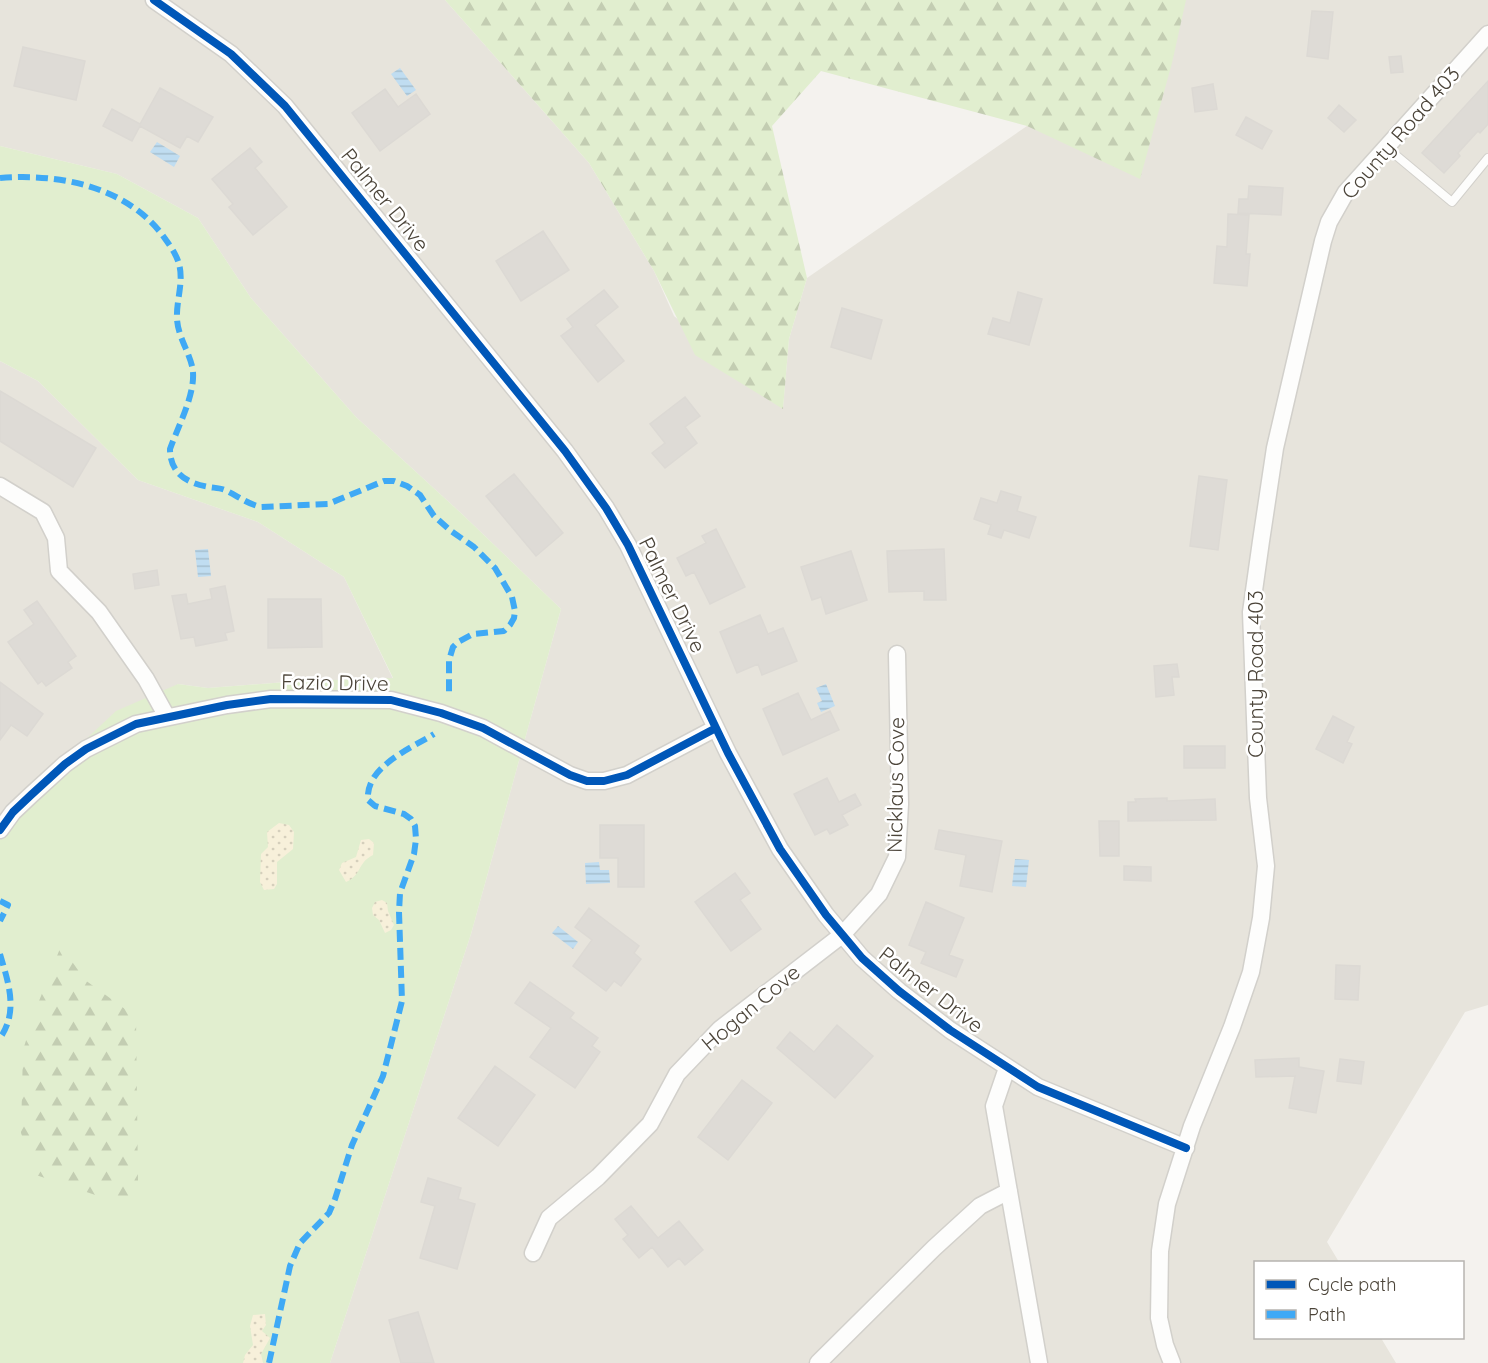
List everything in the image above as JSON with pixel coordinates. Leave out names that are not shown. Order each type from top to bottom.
[{"type":"street","name":"Palmer Drive","points":[[154,0],[231,54],[285,105],[565,451],[606,508],[628,545],[728,753],[780,849],[842,935],[862,958],[899,991],[950,1030],[1038,1087],[1186,1149]]},
{"type":"street","name":"County Road 403","points":[[1172,1363],[1159,1318],[1160,1251],[1167,1204],[1192,1126],[1232,1027],[1251,972],[1261,918],[1266,866],[1258,798],[1251,612],[1275,448],[1299,339],[1329,222],[1346,192],[1488,34]]},
{"type":"street","points":[[0,486],[42,512],[56,538],[60,571],[99,612],[146,679],[167,717]]},
{"type":"street","name":"Nicklaus Cove","points":[[842,935],[879,894],[897,857],[900,804],[897,654]]},
{"type":"street","name":"Fazio Drive","points":[[0,830],[13,812],[31,795],[65,764],[87,748],[136,724],[227,705],[271,699],[391,700],[441,713],[483,728],[570,775],[587,781],[604,781],[627,775],[716,728]]},
{"type":"street","name":"Hogan Cove","points":[[533,1253],[549,1218],[598,1177],[650,1124],[677,1074],[720,1029],[842,935]]},
{"type":"street","points":[[1007,1068],[994,1106],[1039,1363]]},
{"type":"street","points":[[818,1363],[934,1248],[980,1206],[1009,1191]]},
{"type":"lane","points":[[1385,147],[1452,202],[1488,158]]},
{"type":"shaded area","points":[[0,0],[445,0],[589,163],[654,271],[674,316],[783,408],[789,339],[807,278],[1027,126],[1162,0],[1488,0],[1488,1005],[1465,1012],[1327,1242],[1338,1261],[1254,1261],[1254,1339],[1382,1339],[1396,1363],[330,1363],[471,934],[561,609],[356,417],[251,298],[198,218],[117,174],[0,146]]},
{"type":"shaded area","points":[[0,361],[38,381],[138,480],[258,522],[344,577],[393,679],[299,681],[208,688],[178,684],[0,823]]},
{"type":"green space","points":[[445,0],[1186,0],[1172,63],[1140,179],[1027,126],[821,71],[772,126],[807,278],[789,339],[783,409],[695,355],[654,271],[589,163]]},
{"type":"green space","points":[[0,146],[117,174],[198,218],[251,298],[356,417],[561,609],[471,934],[330,1363],[0,1363],[0,820],[116,711],[178,684],[208,688],[299,681],[393,678],[344,577],[258,522],[138,480],[38,381],[0,361]]},
{"type":"green space","points":[[61,946],[85,980],[136,1017],[138,1183],[125,1205],[36,1175],[21,1133],[23,1050],[37,1006]]},
{"type":"sand","points":[[279,823],[289,825],[294,832],[293,849],[277,862],[277,884],[274,889],[264,890],[260,882],[261,854],[268,847],[267,832]]},
{"type":"sand","points":[[369,839],[374,843],[373,855],[364,862],[355,876],[346,882],[339,870],[342,863],[356,857],[361,840]]},
{"type":"sand","points":[[382,900],[387,903],[394,925],[385,933],[379,920],[373,915],[372,908],[375,902]]},
{"type":"sand","points":[[265,1314],[266,1325],[262,1331],[270,1338],[261,1354],[263,1363],[243,1363],[245,1355],[253,1345],[250,1326],[253,1315]]},
{"type":"water","points":[[400,68],[416,90],[407,96],[391,74]]},
{"type":"water","points":[[157,142],[180,156],[174,167],[150,152]]},
{"type":"water","points":[[208,549],[211,576],[198,577],[195,550]]},
{"type":"water","points":[[826,684],[835,706],[821,712],[817,703],[822,701],[816,688]]},
{"type":"water","points":[[1015,859],[1029,860],[1026,887],[1012,886]]},
{"type":"water","points":[[599,862],[600,870],[609,870],[610,883],[586,884],[585,863]]},
{"type":"water","points":[[558,926],[578,942],[573,949],[552,933]]},
{"type":"building","points":[[1312,11],[1333,12],[1328,59],[1307,56]]},
{"type":"building","points":[[23,47],[85,61],[76,100],[14,86]]},
{"type":"building","points":[[1401,56],[1403,72],[1391,73],[1389,57]]},
{"type":"building","points":[[1488,81],[1488,124],[1480,133],[1478,131],[1458,153],[1460,156],[1444,173],[1422,153]]},
{"type":"building","points":[[1213,84],[1217,109],[1195,112],[1192,88]]},
{"type":"building","points":[[160,88],[213,117],[198,142],[187,136],[180,148],[140,126],[132,141],[103,126],[112,109],[140,124]]},
{"type":"building","points":[[385,89],[398,107],[416,94],[430,114],[380,151],[352,113]]},
{"type":"building","points":[[1339,105],[1356,120],[1344,132],[1328,118]]},
{"type":"building","points":[[1246,117],[1272,131],[1262,149],[1236,135]]},
{"type":"building","points":[[250,148],[262,162],[255,168],[287,207],[253,235],[229,207],[233,204],[212,179]]},
{"type":"building","points":[[1249,186],[1283,188],[1281,215],[1238,213],[1239,199],[1248,199]]},
{"type":"building","points":[[1228,214],[1249,215],[1246,254],[1250,254],[1247,286],[1214,283],[1217,246],[1227,247]]},
{"type":"building","points":[[543,231],[569,270],[521,301],[496,261]]},
{"type":"building","points":[[604,290],[618,307],[595,325],[624,361],[598,382],[561,336],[573,327],[567,319]]},
{"type":"building","points":[[1018,292],[1042,299],[1029,345],[988,334],[993,318],[1010,323]]},
{"type":"building","points":[[842,308],[882,320],[871,359],[831,347]]},
{"type":"building","points":[[0,391],[96,448],[73,487],[0,441]]},
{"type":"building","points":[[685,397],[700,416],[685,427],[697,443],[665,468],[652,453],[665,443],[650,424]]},
{"type":"building","points":[[514,474],[563,533],[536,556],[486,496]]},
{"type":"building","points":[[1199,476],[1227,480],[1218,550],[1190,546]]},
{"type":"building","points":[[1001,491],[1021,497],[1017,511],[1036,517],[1029,538],[1004,530],[1001,538],[988,534],[991,525],[974,519],[981,498],[997,503]]},
{"type":"building","points":[[716,529],[745,587],[710,604],[694,572],[686,576],[677,558],[706,543],[702,536]]},
{"type":"building","points":[[944,549],[946,600],[924,600],[924,591],[889,592],[887,551]]},
{"type":"building","points":[[851,551],[867,600],[826,614],[821,597],[812,600],[801,567]]},
{"type":"building","points":[[157,570],[159,585],[135,589],[133,574]]},
{"type":"building","points":[[225,586],[234,631],[225,633],[227,640],[196,646],[194,637],[181,639],[172,596],[186,594],[188,604],[212,599],[210,589]]},
{"type":"building","points":[[268,599],[321,599],[322,647],[268,648]]},
{"type":"building","points":[[37,601],[76,656],[68,662],[72,668],[46,686],[42,681],[38,684],[8,642],[34,624],[24,610]]},
{"type":"building","points":[[760,615],[768,634],[783,628],[797,661],[762,675],[758,664],[737,673],[720,632]]},
{"type":"building","points":[[1177,664],[1179,677],[1172,677],[1174,695],[1156,697],[1154,666]]},
{"type":"building","points":[[0,682],[43,714],[27,736],[11,725],[0,740]]},
{"type":"building","points":[[798,693],[811,720],[830,711],[839,730],[783,755],[763,709]]},
{"type":"building","points":[[1333,716],[1354,727],[1347,742],[1352,744],[1343,763],[1316,749]]},
{"type":"building","points":[[1184,746],[1225,746],[1225,768],[1184,768]]},
{"type":"building","points":[[827,778],[839,802],[855,794],[861,805],[842,815],[848,825],[830,834],[827,829],[815,835],[794,794]]},
{"type":"building","points":[[1167,798],[1167,801],[1215,799],[1216,820],[1128,821],[1128,802],[1136,802],[1135,799]]},
{"type":"building","points":[[1099,821],[1119,821],[1119,856],[1100,856]]},
{"type":"building","points":[[600,825],[644,825],[644,887],[618,887],[618,858],[600,858]]},
{"type":"building","points":[[939,830],[1002,841],[992,892],[960,886],[966,855],[935,849]]},
{"type":"building","points":[[1124,866],[1151,867],[1151,881],[1124,880]]},
{"type":"building","points":[[735,873],[750,893],[740,900],[761,929],[731,951],[695,902]]},
{"type":"building","points":[[926,902],[964,918],[949,955],[963,960],[956,977],[921,963],[926,952],[909,945]]},
{"type":"building","points":[[589,908],[639,946],[634,953],[641,959],[621,986],[614,981],[606,991],[573,966],[592,940],[575,927]]},
{"type":"building","points":[[1336,965],[1360,966],[1358,1000],[1335,999]]},
{"type":"building","points":[[530,982],[574,1013],[570,1018],[598,1038],[592,1046],[600,1052],[575,1088],[530,1057],[551,1028],[515,1003]]},
{"type":"building","points":[[837,1025],[873,1056],[835,1098],[777,1048],[790,1032],[814,1052]]},
{"type":"building","points":[[1299,1058],[1299,1067],[1324,1071],[1316,1113],[1289,1108],[1295,1076],[1256,1077],[1255,1060]]},
{"type":"building","points":[[1340,1059],[1364,1062],[1361,1084],[1337,1081]]},
{"type":"building","points":[[495,1066],[535,1095],[498,1146],[458,1118]]},
{"type":"building","points":[[742,1080],[772,1103],[728,1160],[698,1137]]},
{"type":"building","points":[[428,1178],[461,1188],[458,1199],[475,1204],[457,1269],[420,1258],[435,1206],[421,1202]]},
{"type":"building","points":[[631,1206],[658,1238],[679,1221],[703,1250],[685,1265],[679,1258],[668,1267],[652,1247],[639,1258],[623,1239],[628,1235],[615,1219]]},
{"type":"building","points":[[418,1312],[434,1363],[401,1363],[389,1320]]},
{"type":"marked path","points":[[0,178],[46,178],[92,187],[133,207],[151,222],[172,249],[180,271],[178,325],[192,366],[193,376],[190,397],[170,449],[176,471],[187,480],[225,490],[261,507],[328,504],[384,481],[394,481],[420,495],[434,516],[474,547],[495,568],[512,597],[514,618],[504,631],[473,634],[453,647],[449,660],[449,693]]},
{"type":"marked path","points":[[269,1363],[290,1266],[300,1243],[329,1213],[335,1199],[352,1145],[383,1076],[402,1001],[400,893],[414,854],[415,826],[404,814],[375,806],[368,800],[369,788],[381,769],[391,760],[434,734]]},
{"type":"marked path","points":[[0,901],[8,905],[0,921]]},
{"type":"marked path","points":[[0,954],[10,996],[9,1017],[0,1038]]},
{"type":"cycle path","points":[[154,0],[231,54],[285,106],[565,451],[606,508],[628,545],[728,753],[780,849],[826,915],[862,958],[899,991],[950,1030],[1038,1087],[1186,1148]]},
{"type":"cycle path","points":[[0,830],[13,812],[31,795],[65,764],[86,749],[136,724],[227,705],[271,699],[391,700],[441,713],[483,728],[570,775],[587,781],[604,781],[627,775],[716,728]]}]
